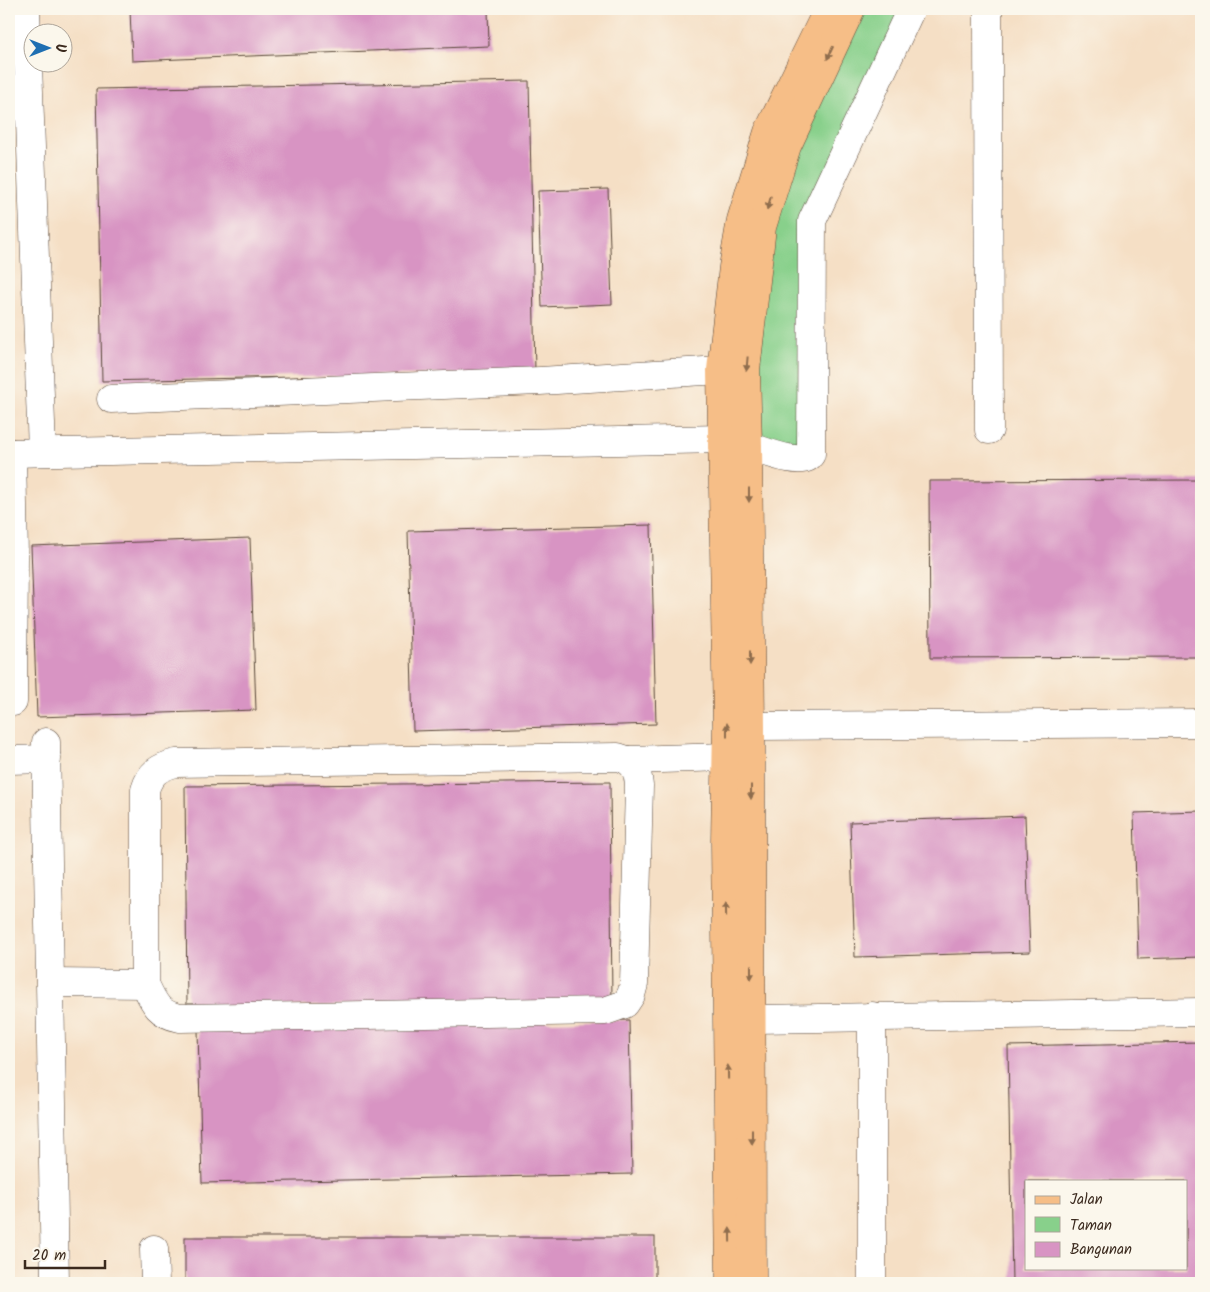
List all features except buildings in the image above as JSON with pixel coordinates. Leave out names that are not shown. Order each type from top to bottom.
[{"type":"main road","points":[[730,1283],[721,370],[733,268],[744,210],[768,132],[828,9]]},
{"type":"main road","points":[[752,1283],[751,726],[746,370],[762,227],[787,146],[851,9]]},
{"type":"lane","points":[[26,9],[42,451]]},
{"type":"lane","points":[[748,446],[794,460],[805,460],[811,454],[812,221],[911,9]]},
{"type":"lane","points":[[988,9],[989,430]]},
{"type":"lane","points":[[111,399],[540,381],[721,370]]},
{"type":"lane","points":[[13,702],[14,556],[10,453],[723,439]]},
{"type":"lane","points":[[751,726],[1201,723]]},
{"type":"lane","points":[[9,760],[46,751],[55,1283]]},
{"type":"lane","points":[[628,760],[636,769],[639,786],[634,984],[631,995],[625,1004],[605,1011],[180,1018],[162,1012],[151,997],[146,984],[146,790],[149,779],[155,771],[164,766],[176,763],[599,757],[618,757],[628,760],[726,757]]},
{"type":"lane","points":[[51,983],[146,984]]},
{"type":"lane","points":[[752,1019],[1201,1012]]},
{"type":"lane","points":[[872,1016],[872,1283]]},
{"type":"lane","points":[[154,1249],[155,1283]]},
{"type":"green space","points":[[856,9],[908,9],[804,220],[798,444],[766,444],[752,402],[763,238]]}]
